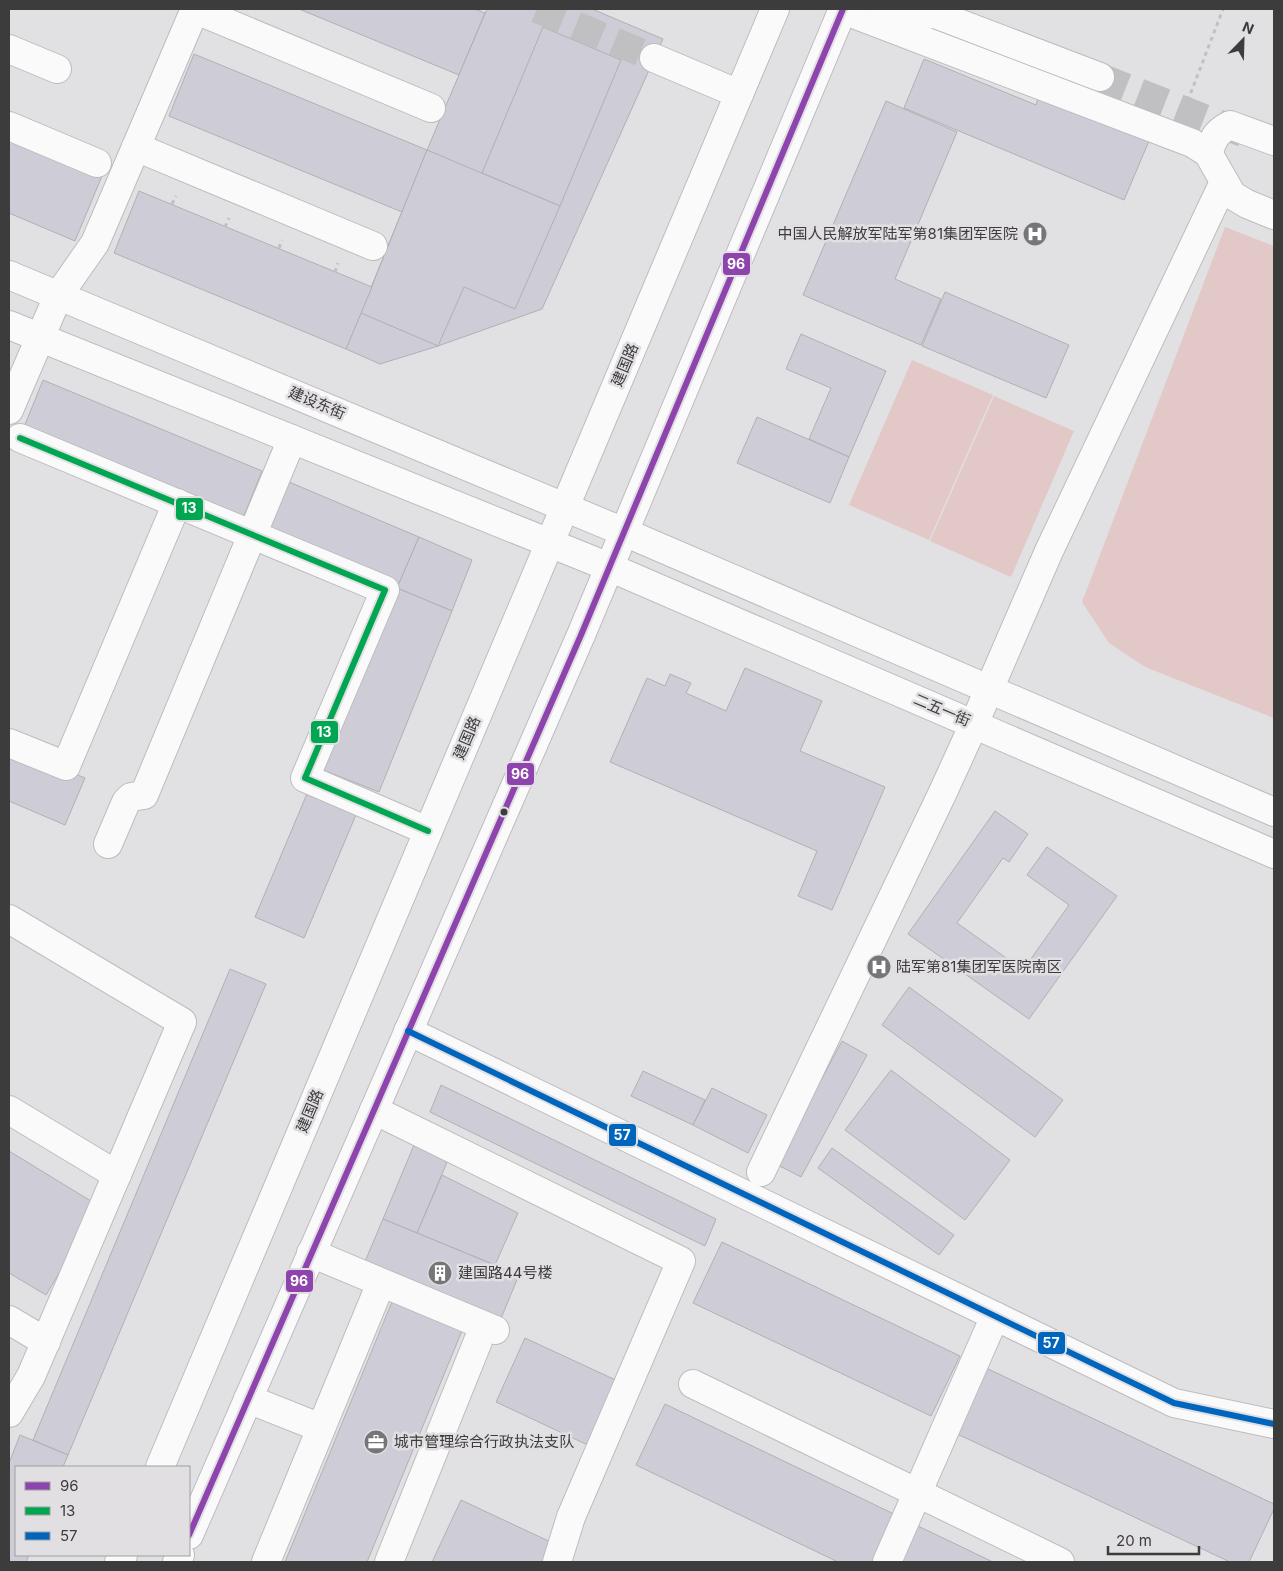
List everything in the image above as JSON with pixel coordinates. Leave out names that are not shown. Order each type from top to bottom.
[{"type":"street","points":[[9,410],[58,296],[95,243],[195,9],[431,108]]},
{"type":"street","name":"建国路","points":[[160,1466],[775,9]]},
{"type":"street","points":[[851,12],[1192,143],[1208,152],[1232,195],[1247,204],[1274,214]]},
{"type":"street","points":[[851,12],[934,14],[1100,77]]},
{"type":"street","points":[[190,1533],[851,12]]},
{"type":"street","points":[[9,49],[58,69]]},
{"type":"street","points":[[654,58],[739,94]]},
{"type":"street","points":[[1208,152],[1220,130],[1230,125],[1274,141]]},
{"type":"street","points":[[9,126],[98,163]]},
{"type":"street","points":[[136,147],[373,246]]},
{"type":"street","points":[[761,1172],[974,724],[1049,551],[1224,182]]},
{"type":"street","name":"建设东街","points":[[9,276],[624,532]]},
{"type":"street","points":[[9,325],[609,567]]},
{"type":"street","points":[[20,438],[385,590],[305,778],[428,831]]},
{"type":"street","points":[[108,844],[126,802],[131,798],[144,795],[292,439]]},
{"type":"street","points":[[9,743],[66,766],[177,503]]},
{"type":"street","points":[[624,532],[1274,812]]},
{"type":"street","name":"二五一街","points":[[609,567],[1274,854]]},
{"type":"street","points":[[9,919],[182,1022],[31,1376],[9,1413]]},
{"type":"street","points":[[408,1031],[1174,1403],[1274,1424]]},
{"type":"street","points":[[9,1110],[117,1175]]},
{"type":"street","points":[[374,1110],[681,1261],[571,1517],[561,1560]]},
{"type":"street","points":[[311,1253],[486,1336],[389,1562]]},
{"type":"street","points":[[266,1562],[376,1295]]},
{"type":"street","points":[[886,1562],[995,1316]]},
{"type":"street","points":[[9,1320],[46,1342]]},
{"type":"street","points":[[693,1384],[1060,1562]]},
{"type":"street","points":[[248,1398],[321,1428]]},
{"type":"path","points":[[1174,136],[1223,9]]},
{"type":"shaded area","points":[[1225,227],[1274,246],[1274,718],[1145,667],[1109,643],[1082,602]]},
{"type":"shaded area","points":[[912,360],[993,395],[929,540],[849,505]]},
{"type":"shaded area","points":[[994,396],[1074,431],[1011,577],[930,541]]},
{"type":"building","points":[[299,9],[475,9],[485,13],[459,75]]},
{"type":"building","points":[[487,9],[592,9],[663,39],[542,309],[438,346],[380,364],[346,349]]},
{"type":"building","points":[[543,27],[621,60],[560,206],[482,173]]},
{"type":"building","points":[[194,54],[427,150],[402,212],[169,116]]},
{"type":"building","points":[[924,59],[1036,105],[1039,95],[1149,141],[1124,200],[904,108]]},
{"type":"building","points":[[886,101],[957,132],[895,279],[941,299],[921,345],[803,295]]},
{"type":"building","points":[[9,137],[102,176],[75,241],[9,213]]},
{"type":"building","points":[[427,150],[560,206],[515,309],[464,287],[438,346],[361,313]]},
{"type":"building","points":[[139,191],[372,287],[346,349],[114,253]]},
{"type":"building","points":[[945,292],[1069,345],[1046,398],[922,346]]},
{"type":"building","points":[[801,334],[886,371],[849,457],[809,439],[831,388],[786,369]]},
{"type":"building","points":[[43,380],[262,471],[241,523],[22,432]]},
{"type":"building","points":[[757,417],[849,457],[830,503],[737,463]]},
{"type":"building","points":[[282,479],[419,537],[397,588],[260,530]]},
{"type":"building","points":[[419,537],[472,560],[452,611],[397,588]]},
{"type":"building","points":[[397,588],[452,611],[379,792],[323,770]]},
{"type":"building","points":[[745,668],[822,701],[800,751],[885,787],[832,910],[798,896],[817,851],[610,762],[647,678],[665,686],[670,674],[691,683],[686,693],[726,711]]},
{"type":"building","points":[[9,747],[85,778],[65,825],[9,801]]},
{"type":"building","points":[[309,789],[358,810],[304,938],[255,917]]},
{"type":"building","points":[[995,811],[1028,834],[1009,862],[1003,858],[957,923],[1023,970],[1069,905],[1027,875],[1047,847],[1117,896],[1029,1019],[908,934]]},
{"type":"building","points":[[230,969],[266,984],[68,1455],[33,1440]]},
{"type":"building","points":[[909,987],[1063,1100],[1035,1137],[882,1025]]},
{"type":"building","points":[[842,1041],[867,1055],[801,1177],[776,1164]]},
{"type":"building","points":[[891,1070],[1010,1160],[965,1220],[845,1130]]},
{"type":"building","points":[[643,1071],[705,1100],[693,1125],[631,1096]]},
{"type":"building","points":[[441,1085],[716,1219],[705,1246],[430,1112]]},
{"type":"building","points":[[712,1088],[767,1115],[748,1153],[693,1125]]},
{"type":"building","points":[[414,1145],[448,1160],[417,1233],[383,1219]]},
{"type":"building","points":[[832,1148],[954,1235],[939,1255],[818,1168]]},
{"type":"building","points":[[9,1151],[99,1206],[46,1295],[9,1273]]},
{"type":"building","points":[[442,1175],[518,1213],[495,1265],[417,1233]]},
{"type":"building","name":"建国路44号楼","points":[[383,1219],[519,1275],[497,1328],[361,1271]]},
{"type":"building","points":[[722,1242],[960,1356],[931,1416],[693,1303]]},
{"type":"building","name":"城市管理综合行政执法支队","points":[[396,1292],[466,1321],[367,1562],[285,1562]]},
{"type":"building","points":[[525,1338],[622,1383],[592,1447],[496,1402]]},
{"type":"building","points":[[986,1368],[1274,1504],[1274,1509],[1249,1562],[1230,1562],[955,1433]]},
{"type":"building","points":[[665,1404],[896,1515],[874,1562],[838,1562],[636,1465]]},
{"type":"building","points":[[20,1435],[68,1455],[63,1466],[15,1466],[15,1556],[29,1556],[26,1562],[9,1562],[9,1463]]},
{"type":"building","points":[[461,1500],[557,1545],[549,1562],[432,1562]]},
{"type":"building","points":[[918,1526],[993,1562],[901,1562]]},
{"type":"tunnel","points":[[537,9],[654,58]]},
{"type":"tunnel","points":[[1100,77],[1245,134]]},
{"type":"transit line","name":"96","points":[[190,1533],[581,635],[843,9]]},
{"type":"transit line","name":"13","points":[[20,438],[385,590],[305,778],[428,831]]},
{"type":"transit line","name":"57","points":[[408,1031],[1174,1403],[1274,1424]]},
{"type":"place","name":"中国人民解放军陆军第81集团军医院","points":[[1035,234]]},
{"type":"place","name":"陆军第81集团军医院南区","points":[[879,967]]},
{"type":"place","name":"建国路44号楼","points":[[440,1273]]},
{"type":"place","name":"城市管理综合行政执法支队","points":[[376,1442]]}]
